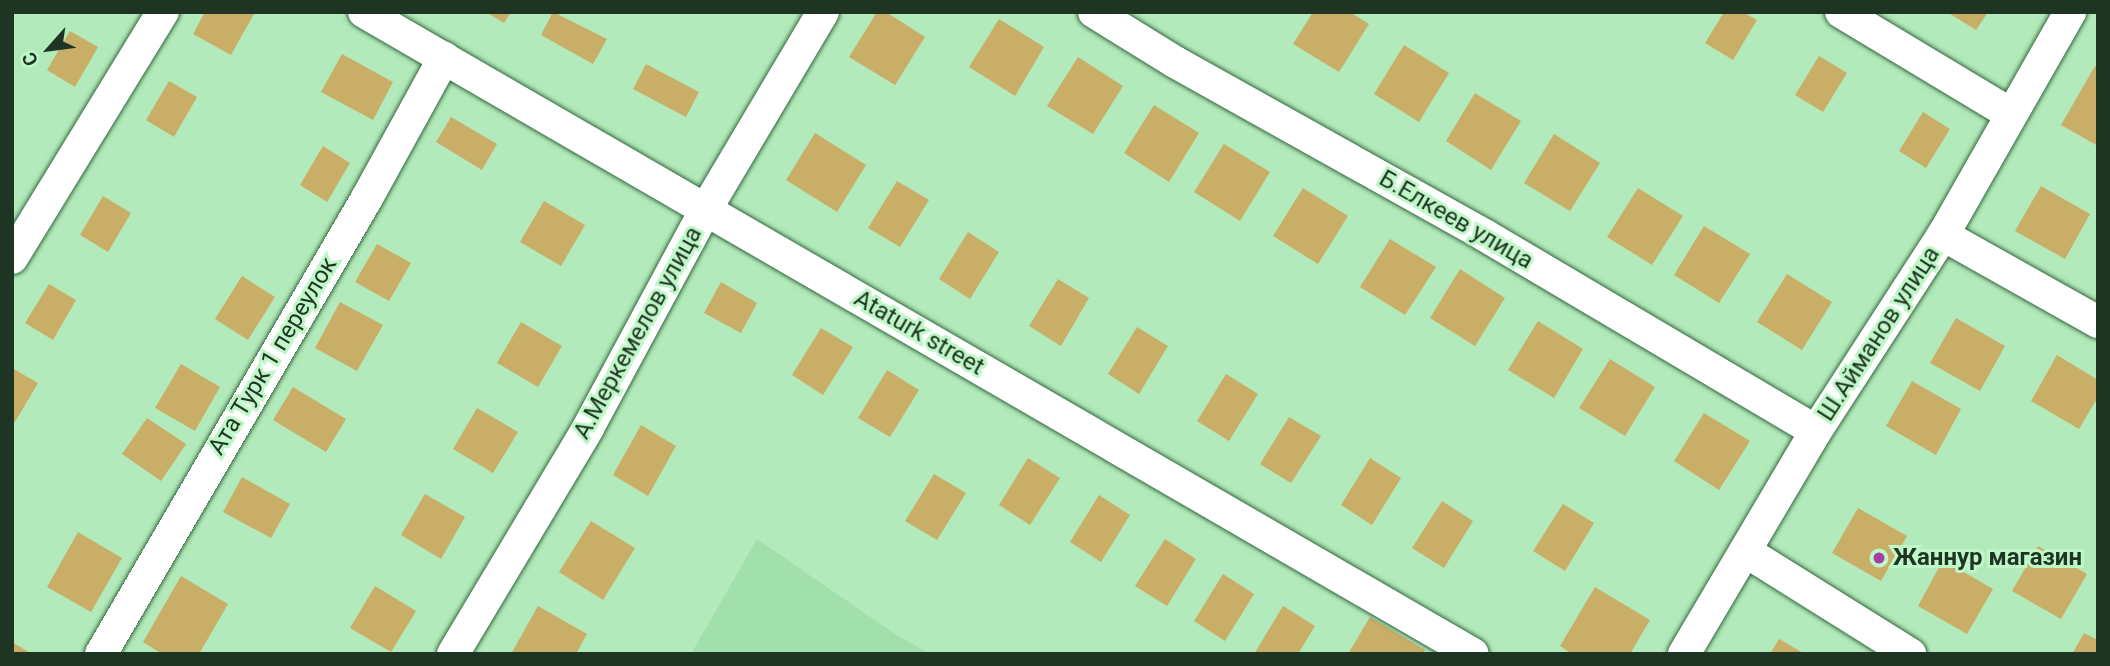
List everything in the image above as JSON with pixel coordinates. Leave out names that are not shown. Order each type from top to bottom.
[{"type":"street","points":[[12,258],[163,12]]},
{"type":"street","name":"Ataturk street","points":[[364,12],[1473,654]]},
{"type":"street","name":"А.Меркемелов улица","points":[[453,654],[588,428],[706,209],[823,12]]},
{"type":"street","name":"Б.Елкеев улица","points":[[1094,12],[1187,68],[1486,236],[1815,431]]},
{"type":"street","points":[[1841,12],[2011,114]]},
{"type":"street","name":"Ш.Айманов улица","points":[[1684,654],[1815,431],[1943,235],[2070,12]]},
{"type":"street","name":"Ата Турк 1 переулок","points":[[101,654],[367,198],[444,58]]},
{"type":"street","points":[[1943,235],[2098,321]]},
{"type":"street","points":[[1745,551],[1910,654]]},
{"type":"shaded area","points":[[757,539],[895,634],[930,654],[691,654]]},
{"type":"building","points":[[205,12],[255,12],[231,55],[193,34]]},
{"type":"building","points":[[486,12],[511,12],[504,23]]},
{"type":"building","points":[[553,12],[607,39],[593,64],[541,35]]},
{"type":"building","points":[[877,12],[886,12],[925,37],[895,85],[849,57]]},
{"type":"building","points":[[1313,12],[1350,12],[1369,24],[1339,72],[1293,44]]},
{"type":"building","points":[[1724,12],[1743,12],[1757,20],[1733,60],[1705,43]]},
{"type":"building","points":[[1947,12],[1988,12],[1976,30]]},
{"type":"building","points":[[999,19],[1044,47],[1015,96],[969,67]]},
{"type":"building","points":[[70,31],[98,47],[75,87],[47,70]]},
{"type":"building","points":[[1404,45],[1449,73],[1419,122],[1374,94]]},
{"type":"building","points":[[342,54],[393,82],[373,120],[321,92]]},
{"type":"building","points":[[1819,56],[1847,73],[1823,112],[1795,95]]},
{"type":"building","points":[[1078,57],[1123,86],[1093,134],[1047,106]]},
{"type":"building","points":[[646,64],[699,92],[686,117],[633,89]]},
{"type":"building","points":[[2095,66],[2098,68],[2098,146],[2061,125]]},
{"type":"building","points":[[169,81],[197,97],[174,137],[146,120]]},
{"type":"building","points":[[1475,93],[1521,121],[1491,170],[1446,141]]},
{"type":"building","points":[[1154,105],[1199,133],[1169,182],[1124,153]]},
{"type":"building","points":[[1923,112],[1950,129],[1926,168],[1899,151]]},
{"type":"building","points":[[451,117],[497,144],[482,170],[436,142]]},
{"type":"building","points":[[815,133],[866,165],[837,212],[786,180]]},
{"type":"building","points":[[1554,134],[1600,163],[1570,211],[1524,183]]},
{"type":"building","points":[[1224,144],[1270,172],[1240,221],[1194,192]]},
{"type":"building","points":[[323,146],[350,163],[327,202],[300,185]]},
{"type":"building","points":[[897,181],[929,200],[900,247],[868,228]]},
{"type":"building","points":[[2041,186],[2090,214],[2065,259],[2015,231]]},
{"type":"building","points":[[1303,188],[1348,216],[1318,264],[1273,236]]},
{"type":"building","points":[[1638,188],[1683,216],[1652,265],[1607,237]]},
{"type":"building","points":[[103,196],[131,213],[108,252],[80,235]]},
{"type":"building","points":[[544,201],[585,225],[561,266],[520,242]]},
{"type":"building","points":[[1704,226],[1750,254],[1719,303],[1674,275]]},
{"type":"building","points":[[968,232],[999,252],[970,299],[939,279]]},
{"type":"building","points":[[1390,239],[1436,267],[1405,315],[1360,287]]},
{"type":"building","points":[[377,244],[411,263],[389,301],[355,282]]},
{"type":"building","points":[[1460,269],[1505,298],[1475,346],[1430,318]]},
{"type":"building","points":[[1787,274],[1832,302],[1802,350],[1757,322]]},
{"type":"building","points":[[242,276],[275,297],[248,340],[215,319]]},
{"type":"building","points":[[1058,279],[1089,298],[1061,346],[1029,326]]},
{"type":"building","points":[[721,282],[757,303],[741,333],[704,313]]},
{"type":"building","points":[[49,284],[76,300],[53,340],[25,323]]},
{"type":"building","points":[[340,302],[383,325],[357,371],[315,348]]},
{"type":"building","points":[[1956,318],[2005,346],[1980,391],[1930,363]]},
{"type":"building","points":[[1538,321],[1583,349],[1554,398],[1508,370]]},
{"type":"building","points":[[521,322],[562,346],[538,387],[497,363]]},
{"type":"building","points":[[1137,327],[1168,346],[1139,394],[1108,374]]},
{"type":"building","points":[[821,328],[853,347],[823,395],[792,375]]},
{"type":"building","points":[[2057,355],[2098,380],[2098,397],[2079,429],[2031,401]]},
{"type":"building","points":[[1610,359],[1655,387],[1625,436],[1579,408]]},
{"type":"building","points":[[181,364],[220,387],[195,431],[155,408]]},
{"type":"building","points":[[12,368],[38,383],[15,422],[12,420]]},
{"type":"building","points":[[887,370],[919,390],[890,437],[858,418]]},
{"type":"building","points":[[1226,374],[1258,394],[1229,441],[1197,421]]},
{"type":"building","points":[[1912,381],[1961,409],[1936,455],[1886,426]]},
{"type":"building","points":[[293,387],[346,419],[326,452],[273,420]]},
{"type":"building","points":[[477,408],[518,432],[493,473],[453,449]]},
{"type":"building","points":[[1704,413],[1750,441],[1719,490],[1674,461]]},
{"type":"building","points":[[1289,417],[1321,436],[1291,483],[1260,464]]},
{"type":"building","points":[[147,418],[186,444],[161,481],[122,454]]},
{"type":"building","points":[[641,425],[676,446],[648,496],[613,475]]},
{"type":"building","points":[[1028,458],[1060,478],[1030,525],[999,505]]},
{"type":"building","points":[[1370,458],[1401,478],[1372,525],[1341,505]]},
{"type":"building","points":[[934,474],[966,493],[937,540],[905,521]]},
{"type":"building","points":[[242,477],[290,504],[271,538],[223,512]]},
{"type":"building","points":[[425,494],[465,517],[441,559],[401,535]]},
{"type":"building","points":[[1099,495],[1130,515],[1101,562],[1070,542]]},
{"type":"building","points":[[1442,501],[1473,521],[1444,568],[1412,548]]},
{"type":"building","points":[[1563,504],[1594,523],[1565,571],[1533,551]]},
{"type":"building","points":[[1858,508],[1907,536],[1881,581],[1832,553]]},
{"type":"building","points":[[591,521],[635,548],[603,600],[559,572]]},
{"type":"building","points":[[78,532],[122,558],[91,612],[47,587]]},
{"type":"building","points":[[1165,539],[1196,559],[1167,606],[1135,586]]},
{"type":"building","points":[[2038,546],[2087,574],[2061,619],[2012,591]]},
{"type":"building","points":[[1943,560],[1993,589],[1967,634],[1918,606]]},
{"type":"building","points":[[1223,574],[1254,594],[1225,641],[1194,621]]},
{"type":"building","points":[[181,576],[228,604],[199,654],[162,654],[143,642]]},
{"type":"building","points":[[375,586],[416,611],[391,652],[350,628]]},
{"type":"building","points":[[1595,587],[1650,620],[1630,654],[1572,654],[1560,646]]},
{"type":"building","points":[[538,606],[587,634],[576,654],[511,654]]},
{"type":"building","points":[[1283,606],[1315,626],[1298,654],[1254,654]]},
{"type":"building","points":[[1370,617],[1425,650],[1423,654],[1348,654]]},
{"type":"building","points":[[2084,633],[2098,640],[2098,654],[2072,654]]},
{"type":"building","points":[[1779,639],[1805,654],[1770,654]]},
{"type":"building","points":[[12,642],[32,654],[12,654]]},
{"type":"place","name":"Жаннур магазин","points":[[1879,558]]}]
